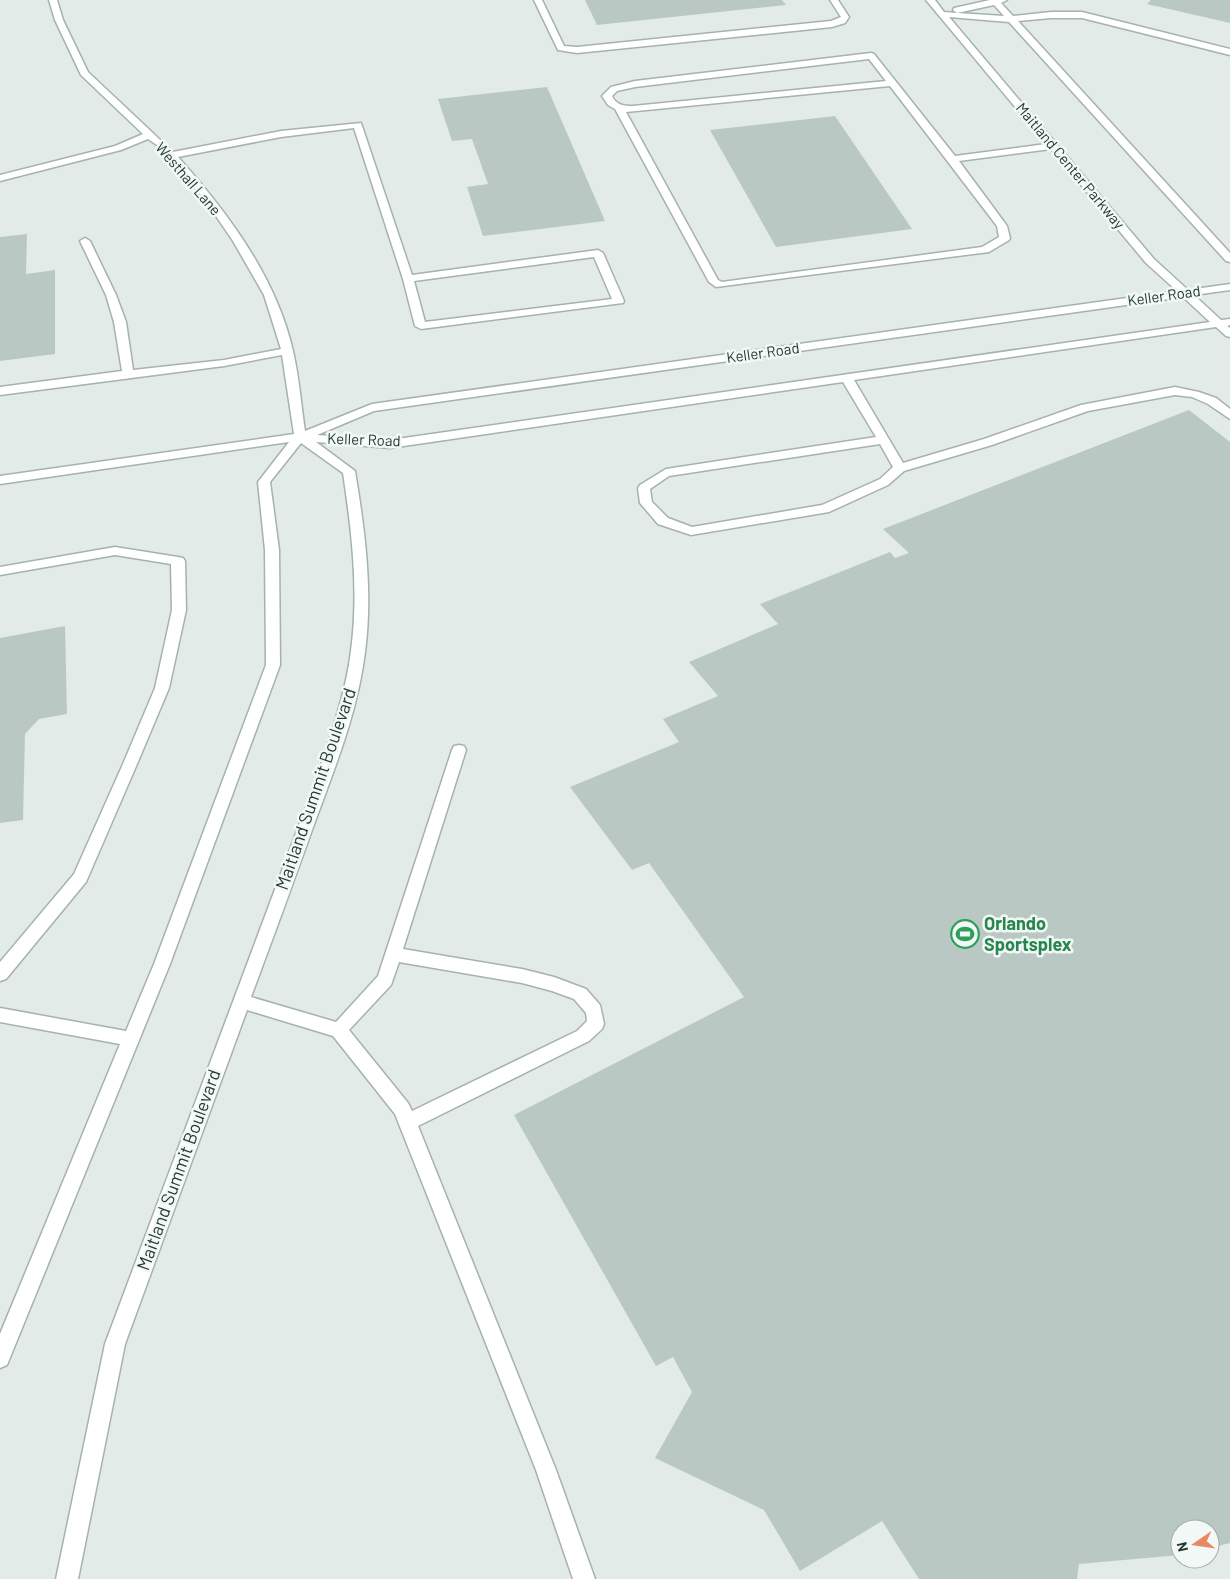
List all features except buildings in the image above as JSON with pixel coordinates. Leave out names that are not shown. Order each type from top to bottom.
[{"type":"street","name":"Westhall Lane","points":[[53,0],[58,20],[84,73],[149,135],[160,143],[209,198],[238,241],[269,295],[287,351],[300,437]]},
{"type":"street","points":[[538,0],[561,48],[578,50],[832,24],[842,21],[845,17],[834,0]]},
{"type":"street","name":"Maitland Center Parkway","points":[[930,0],[1150,261],[1185,293],[1224,323],[1230,334]]},
{"type":"street","points":[[940,14],[998,0],[1010,19],[1230,259]]},
{"type":"street","points":[[940,14],[1010,19],[1082,11],[1230,52]]},
{"type":"street","points":[[871,56],[892,83],[1002,226],[1005,238],[985,250],[720,285],[714,282],[619,108],[610,102],[607,96],[614,89],[629,85],[871,56]]},
{"type":"street","points":[[619,108],[654,108],[892,83]]},
{"type":"street","points":[[171,156],[281,134],[358,125],[408,279],[421,326],[619,301],[598,253],[408,279]]},
{"type":"street","points":[[0,178],[118,148],[149,135]]},
{"type":"street","points":[[952,159],[1053,146]]},
{"type":"street","points":[[85,241],[111,295],[120,322],[128,374]]},
{"type":"street","name":"Keller Road","points":[[300,437],[372,408],[1230,287]]},
{"type":"street","name":"Keller Road","points":[[0,480],[300,437],[390,444],[1224,323]]},
{"type":"street","points":[[0,390],[224,363],[287,351]]},
{"type":"street","points":[[847,378],[900,468]]},
{"type":"street","points":[[884,440],[666,473],[644,488],[646,503],[663,521],[691,531],[824,509],[884,482],[900,468],[988,442],[1085,408],[1175,391],[1195,394],[1212,401],[1230,416]]},
{"type":"street","points":[[0,1358],[162,964],[273,665],[272,550],[264,482],[300,437]]},
{"type":"street","name":"Maitland Summit Boulevard","points":[[67,1579],[115,1344],[342,723],[354,676],[360,630],[362,594],[358,525],[349,472],[300,437]]},
{"type":"street","points":[[0,571],[116,551],[178,561],[179,610],[162,688],[80,878],[0,974]]},
{"type":"street","points":[[340,1030],[385,980],[459,750]]},
{"type":"street","points":[[393,954],[522,976],[554,984],[580,994],[594,1010],[596,1024],[583,1036],[408,1122]]},
{"type":"street","points":[[240,1001],[340,1030],[402,1109],[546,1470],[584,1579]]},
{"type":"street","points":[[0,1015],[131,1039]]},
{"type":"place","name":"Orlando Sportsplex","points":[[965,934]]}]
